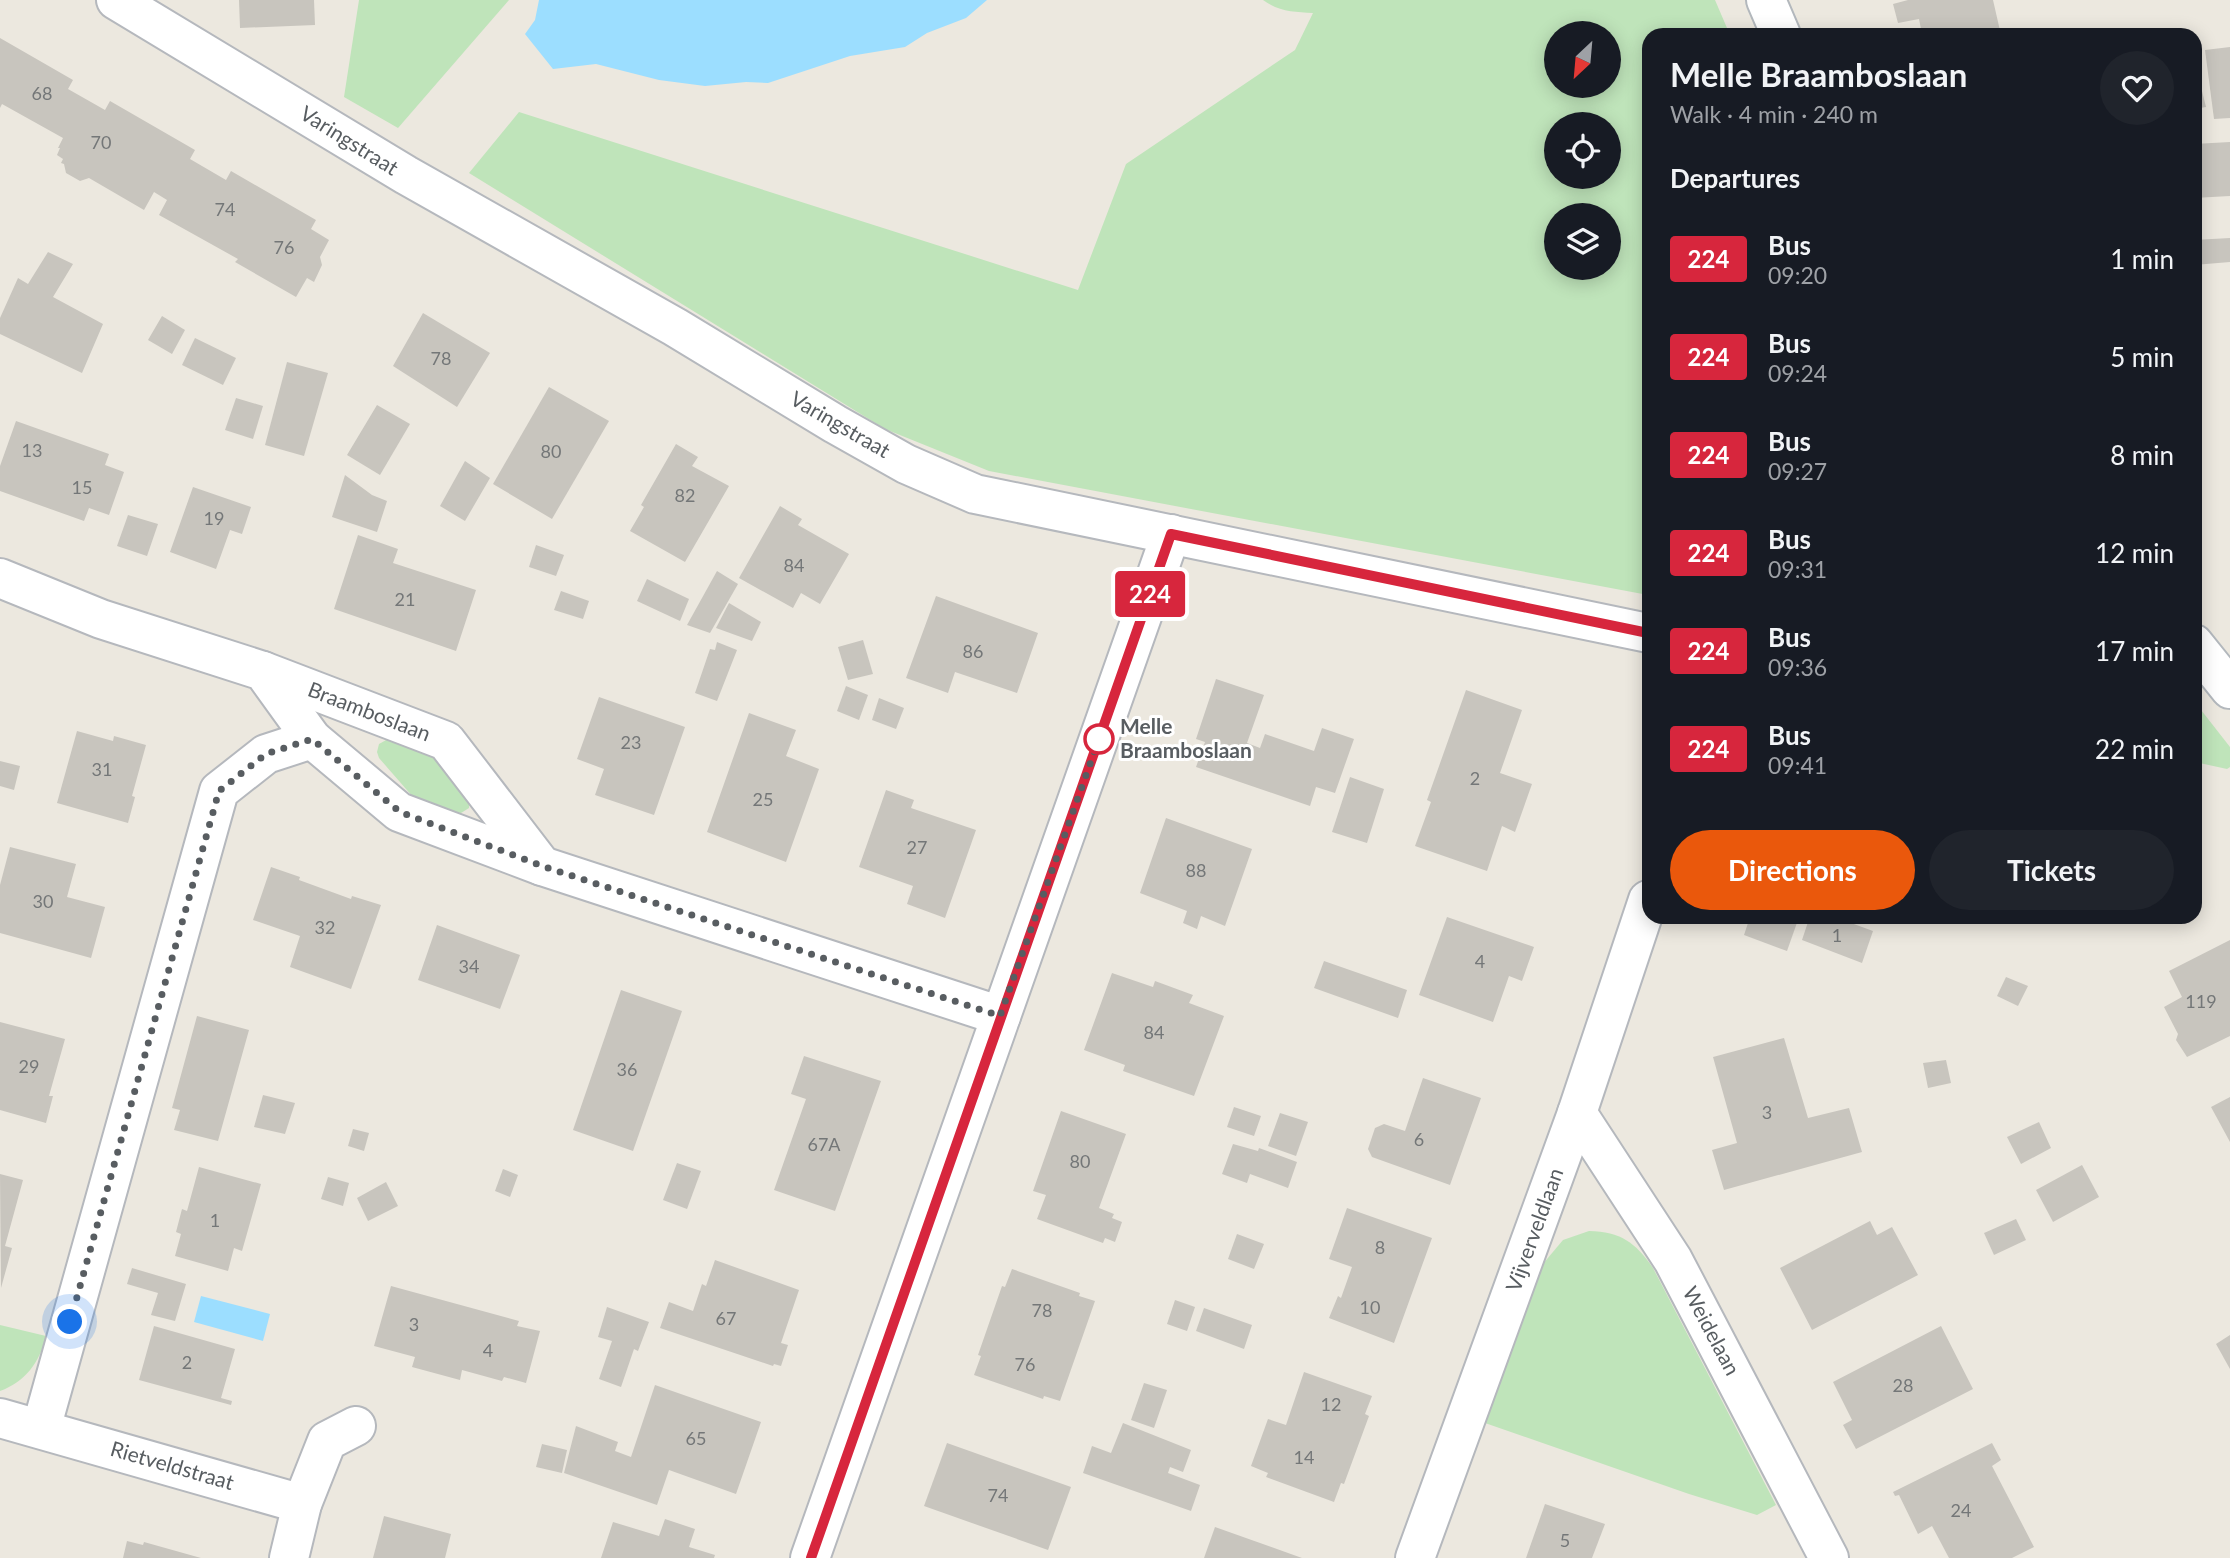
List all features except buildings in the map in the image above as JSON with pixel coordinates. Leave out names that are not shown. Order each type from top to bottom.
[{"type":"street","name":"Varingstraat","points":[[116,0],[406,175],[675,327],[906,464],[975,494],[1642,632]]},
{"type":"street","points":[[1766,0],[1778,28]]},
{"type":"street","points":[[810,1558],[1171,534]]},
{"type":"street","name":"Braamboslaan","points":[[0,578],[101,618],[263,671],[446,741],[542,866]]},
{"type":"street","points":[[2202,654],[2230,688]]},
{"type":"street","name":"Braamboslaan","points":[[263,671],[312,739],[400,812],[542,866],[1000,1016]]},
{"type":"street","points":[[41,1429],[219,791],[266,754],[312,739]]},
{"type":"street","name":"Vijverveldlaan","points":[[1415,1558],[1577,1113],[1642,918]]},
{"type":"street","name":"Weidelaan","points":[[1577,1113],[1673,1260],[1829,1558]]},
{"type":"street","name":"Rietveldstraat","points":[[0,1418],[302,1504]]},
{"type":"street","points":[[289,1558],[302,1504],[327,1441],[356,1426]]},
{"type":"green space","points":[[359,0],[509,0],[398,128],[344,97]]},
{"type":"green space","points":[[1263,0],[1715,0],[1727,28],[1642,28],[1642,594],[989,471],[885,429],[469,173],[519,112],[1078,290],[1126,164],[1295,50],[1313,13],[1287,11]]},
{"type":"green space","points":[[2202,711],[2230,747],[2230,767],[2227,769],[2202,764]]},
{"type":"green space","points":[[388,739],[432,754],[469,799],[469,808],[461,813],[454,812],[413,797],[379,758],[379,744]]},
{"type":"green space","points":[[1589,1231],[1619,1236],[1626,1240],[1640,1251],[1653,1268],[1776,1505],[1757,1515],[1485,1423],[1542,1265],[1563,1240]]},
{"type":"green space","points":[[0,1325],[46,1336],[40,1354],[30,1370],[17,1382],[0,1391]]},
{"type":"water","points":[[539,0],[987,0],[966,18],[927,33],[905,47],[850,56],[768,83],[705,86],[659,80],[596,64],[553,69],[525,34],[535,20]]},
{"type":"water","points":[[201,1296],[270,1314],[263,1341],[194,1322]]},
{"type":"bus line","name":"224","points":[[811,1558],[1171,534],[1642,632]]},
{"type":"place","name":"Melle Braamboslaan","points":[[1099,739]]},
{"type":"route","points":[[70,1322],[219,791],[266,754],[312,739],[400,812],[542,866],[1000,1016],[1099,739]]}]
